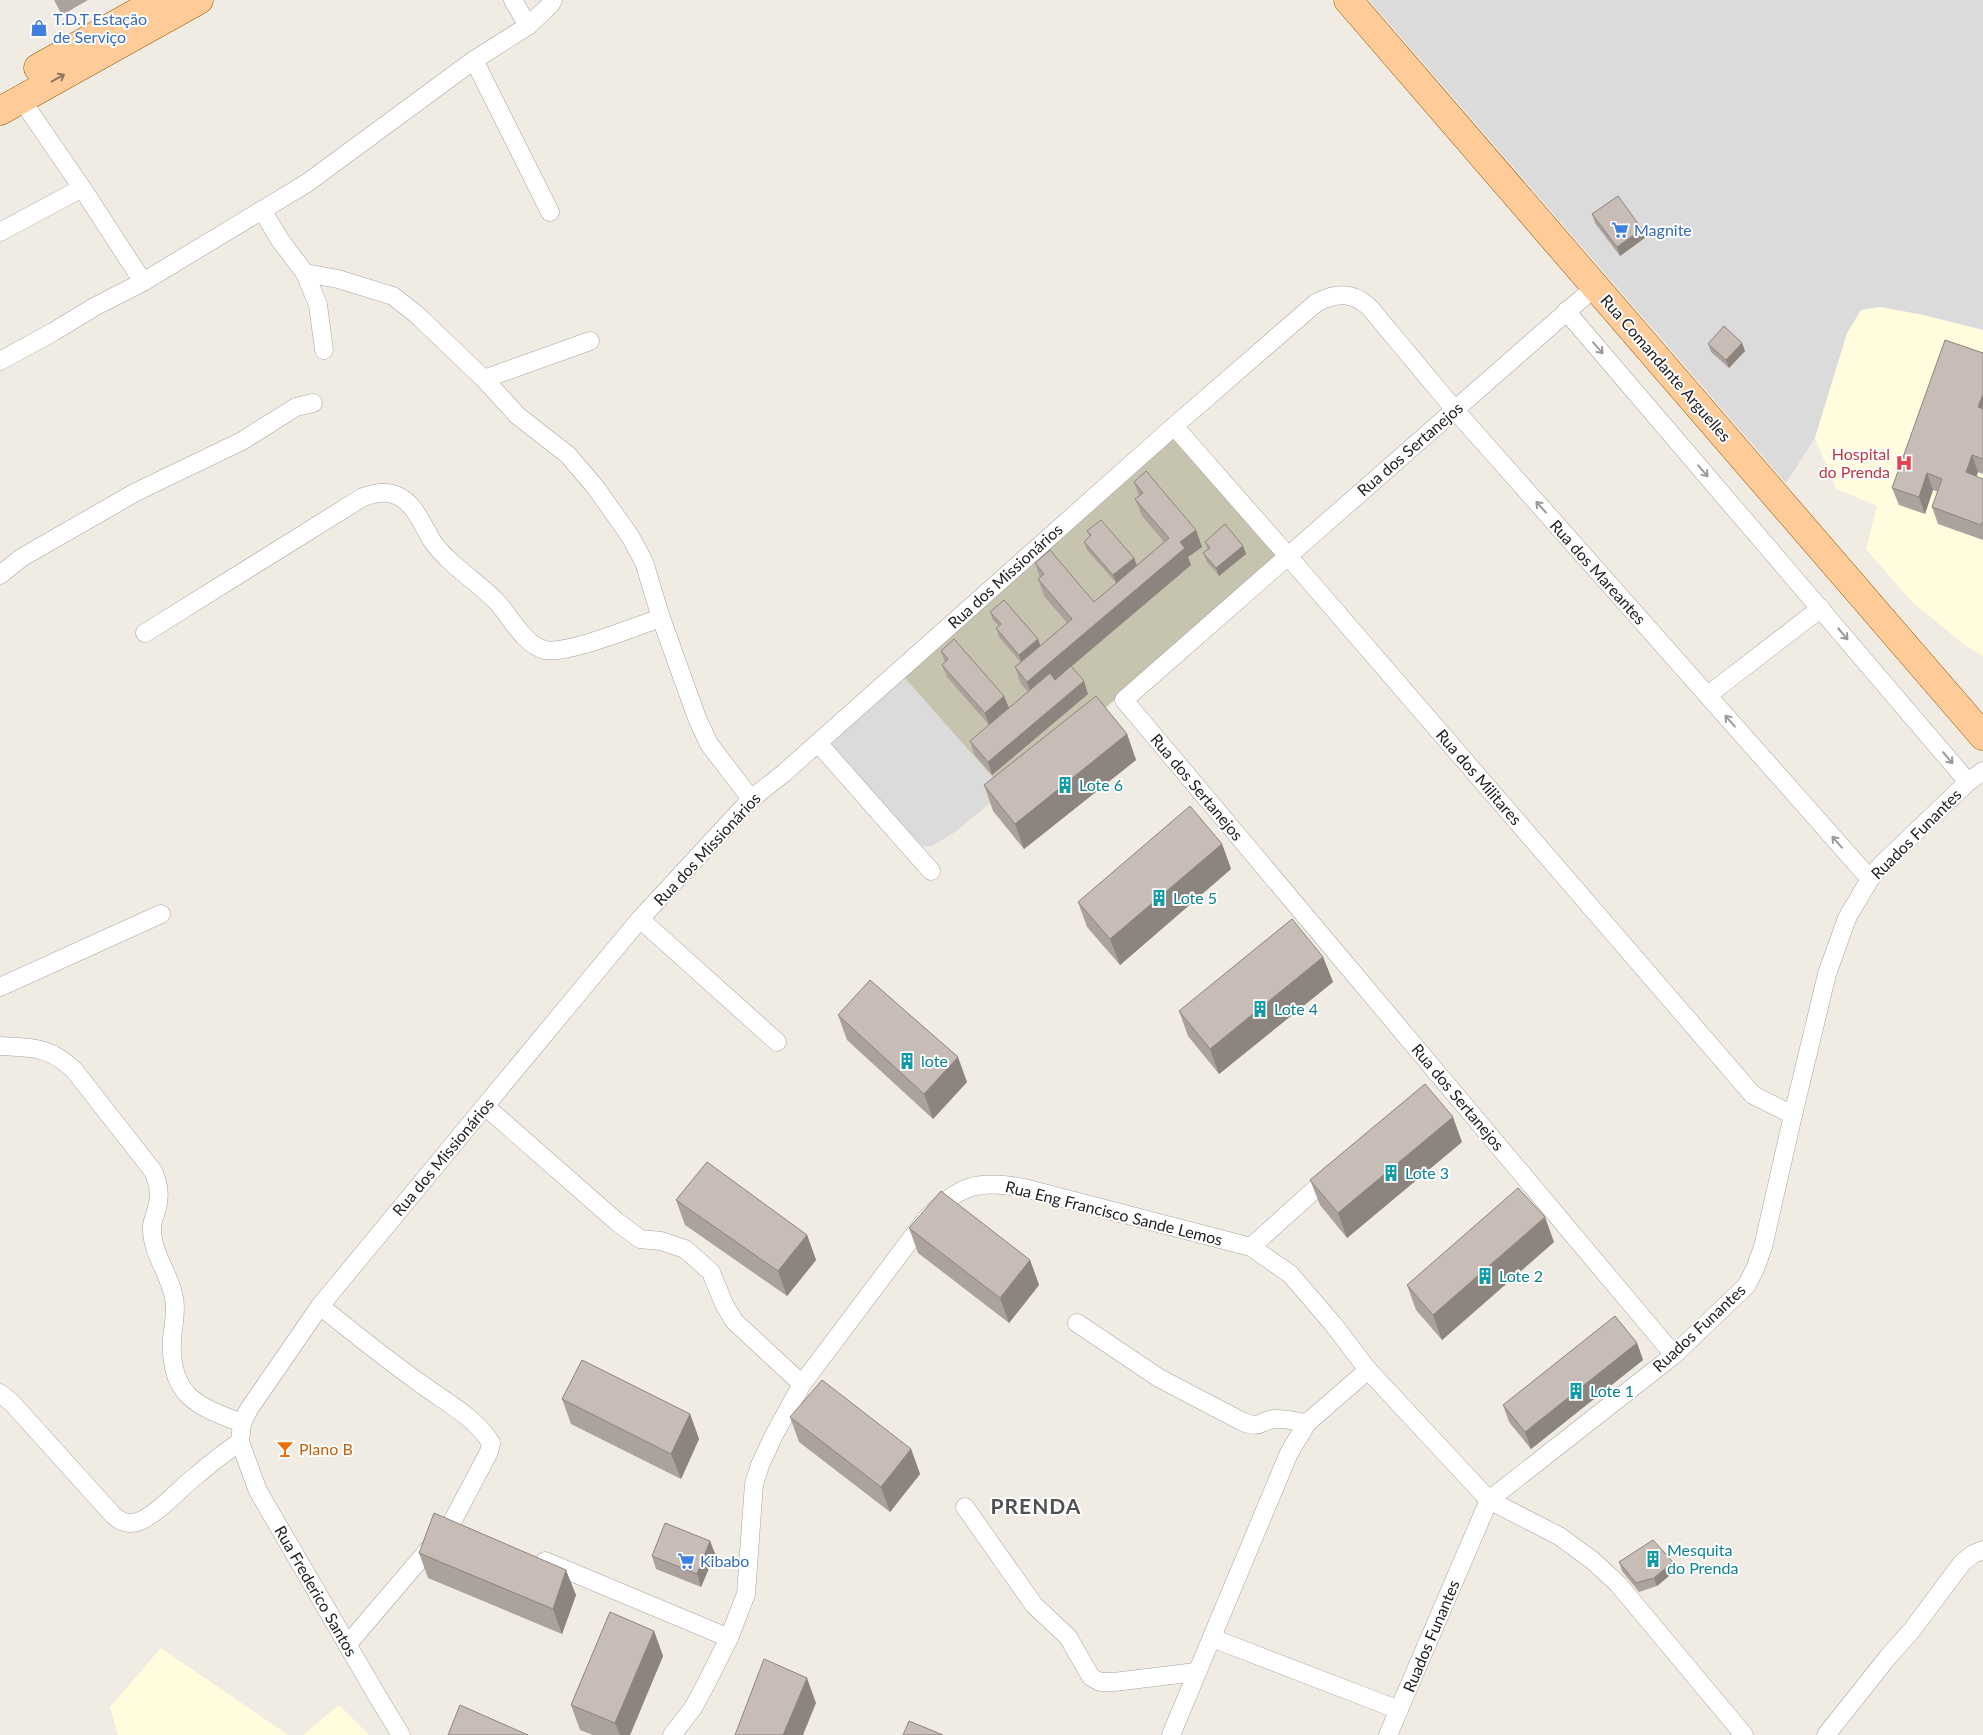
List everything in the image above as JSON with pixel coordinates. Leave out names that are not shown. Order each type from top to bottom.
[{"type":"main road","points":[[7,100],[199,0]]},
{"type":"main road","name":"Rua Comandante Arguelles","points":[[1348,0],[1983,736]]},
{"type":"main road","name":"Rua Comandante Arguelles","points":[[1369,0],[1983,710]]},
{"type":"main road","points":[[7,100],[143,3]]},
{"type":"street","points":[[512,0],[528,26]]},
{"type":"street","points":[[0,361],[96,306],[143,282],[308,184],[474,60],[528,26],[553,0]]},
{"type":"street","points":[[474,60],[550,212]]},
{"type":"street","points":[[7,100],[82,188],[143,282]]},
{"type":"street","points":[[0,232],[82,188]]},
{"type":"street","points":[[262,210],[280,240],[305,273],[318,306],[324,350]]},
{"type":"street","points":[[305,273],[338,279],[393,296],[416,314],[484,379],[518,416],[568,455],[596,488],[630,536],[644,562],[661,618],[697,718],[709,744],[751,799]]},
{"type":"street","name":"Rua dos Sertanejos","points":[[1595,286],[1124,700],[1674,1355]]},
{"type":"street","name":"Rua dos Mareantes","points":[[1316,303],[1328,296],[1338,294],[1347,295],[1364,302],[1455,410],[1870,879]]},
{"type":"street","name":"Rua dos Missionários","points":[[240,1442],[242,1424],[249,1409],[320,1306],[640,920],[751,799],[818,743],[1174,426],[1316,303]]},
{"type":"street","points":[[1566,311],[1968,782]]},
{"type":"street","points":[[484,379],[590,341]]},
{"type":"street","points":[[0,575],[21,558],[136,492],[242,441],[296,407],[313,403]]},
{"type":"street","name":"Rua dos Militares","points":[[1174,426],[1753,1096],[1793,1115]]},
{"type":"street","points":[[145,633],[363,497],[381,492],[401,497],[409,503],[434,544],[466,577],[496,602],[526,638],[544,650],[568,649],[661,618]]},
{"type":"street","points":[[1708,695],[1820,608]]},
{"type":"street","points":[[818,743],[930,871]]},
{"type":"street","name":"Ruados Funantes","points":[[1388,1735],[1489,1500],[1674,1355],[1740,1292],[1755,1269],[1763,1247],[1828,974],[1847,918],[1870,879],[1896,850],[1983,770]]},
{"type":"street","points":[[0,987],[161,914]]},
{"type":"street","points":[[640,920],[777,1042]]},
{"type":"street","points":[[0,1046],[42,1050],[62,1059],[74,1070],[153,1171],[158,1182],[159,1204],[151,1227],[152,1238],[172,1286],[175,1299],[176,1313],[172,1337],[172,1367],[178,1381],[195,1402],[206,1409],[242,1424]]},
{"type":"street","points":[[1425,1089],[1439,1076]]},
{"type":"street","points":[[485,1106],[616,1221],[640,1239],[660,1241],[686,1249],[711,1272],[724,1304],[734,1321],[802,1384]]},
{"type":"street","points":[[1252,1247],[1345,1162]]},
{"type":"street","name":"Rua Eng Francisco Sande Lemos","points":[[672,1735],[693,1708],[729,1638],[746,1594],[754,1484],[770,1443],[802,1384],[926,1219],[944,1201],[970,1187],[1000,1184],[1024,1188],[1252,1247],[1290,1274],[1333,1324],[1368,1370],[1489,1500],[1559,1536],[1592,1560],[1618,1584],[1744,1735]]},
{"type":"street","points":[[320,1306],[416,1381],[465,1415],[481,1429],[491,1443],[489,1452],[452,1522],[347,1645]]},
{"type":"street","points":[[1077,1323],[1159,1378],[1252,1426],[1271,1420],[1307,1423]]},
{"type":"street","points":[[1171,1735],[1280,1474],[1307,1423],[1368,1370]]},
{"type":"street","points":[[0,1393],[12,1403],[113,1515],[121,1522],[130,1524],[139,1522],[151,1515],[197,1475],[240,1442]]},
{"type":"street","name":"Rua Frederico Santos","points":[[240,1442],[258,1491],[401,1735]]},
{"type":"street","points":[[965,1507],[1034,1605],[1068,1637],[1091,1678],[1100,1682],[1114,1682],[1196,1672]]},
{"type":"street","points":[[452,1522],[470,1530]]},
{"type":"street","points":[[1826,1735],[1912,1630],[1962,1563],[1973,1554],[1983,1550]]},
{"type":"street","points":[[532,1556],[729,1638]]},
{"type":"street","points":[[1212,1638],[1399,1710]]},
{"type":"shaded area","points":[[1369,0],[1983,0],[1983,330],[1923,315],[1880,307],[1847,334],[1815,438],[1786,483]]},
{"type":"shaded area","name":"Hospital do Prenda","points":[[1880,307],[1923,315],[1983,330],[1983,656],[1966,646],[1912,602],[1866,549],[1877,506],[1836,489],[1815,438],[1847,333],[1861,310]]},
{"type":"shaded area","points":[[1174,426],[1288,556],[1005,791],[903,676]]},
{"type":"shaded area","points":[[903,676],[1005,791],[955,832],[932,846],[922,846],[909,842],[818,743]]},
{"type":"shaded area","points":[[161,1648],[288,1735],[118,1735],[110,1707]]},
{"type":"shaded area","points":[[339,1705],[369,1735],[303,1735]]},
{"type":"building","name":"Magnite","points":[[1618,196],[1642,229],[1617,247],[1592,214]]},
{"type":"building","points":[[1724,326],[1742,343],[1726,360],[1708,344]]},
{"type":"building","points":[[1945,340],[1983,353],[1983,394],[1978,407],[1983,409],[1983,459],[1972,455],[1966,472],[1983,479],[1983,521],[1981,525],[1932,507],[1942,479],[1927,473],[1919,497],[1892,488]]},
{"type":"building","points":[[1146,471],[1196,530],[1180,542],[1185,548],[1027,682],[1015,667],[1072,619],[1038,579],[1044,574],[1035,563],[1050,550],[1094,602],[1169,538],[1135,499],[1143,493],[1134,482]]},
{"type":"building","points":[[1101,520],[1134,558],[1113,575],[1084,542],[1091,535],[1087,531]]},
{"type":"building","points":[[1225,524],[1243,546],[1216,568],[1203,553],[1210,548],[1205,542]]},
{"type":"building","points":[[1004,600],[1038,639],[1019,655],[996,628],[1001,624],[990,612]]},
{"type":"building","points":[[954,639],[1004,696],[985,713],[942,665],[948,659],[941,651]]},
{"type":"building","points":[[1071,666],[1084,681],[988,762],[970,741],[1050,673],[1055,680]]},
{"type":"building","points":[[1096,696],[1127,734],[1015,824],[984,785]]},
{"type":"building","points":[[1190,806],[1222,844],[1110,939],[1078,902]]},
{"type":"building","points":[[1292,919],[1323,957],[1210,1049],[1179,1011]]},
{"type":"building","points":[[870,980],[958,1057],[924,1094],[838,1015]]},
{"type":"building","points":[[1425,1084],[1453,1117],[1338,1213],[1310,1180]]},
{"type":"building","points":[[707,1162],[807,1235],[778,1271],[676,1200]]},
{"type":"building","points":[[1518,1188],[1545,1217],[1433,1315],[1407,1285]]},
{"type":"building","points":[[941,1191],[1030,1260],[1000,1298],[909,1228]]},
{"type":"building","points":[[1615,1316],[1637,1343],[1525,1432],[1503,1405]]},
{"type":"building","points":[[582,1360],[690,1414],[671,1454],[562,1399]]},
{"type":"building","points":[[822,1380],[911,1449],[881,1487],[790,1417]]},
{"type":"building","points":[[434,1513],[566,1570],[553,1609],[419,1553]]},
{"type":"building","points":[[665,1523],[710,1541],[697,1574],[652,1556]]},
{"type":"building","name":"Mesquita do Prenda","points":[[1653,1540],[1673,1562],[1654,1578],[1636,1583],[1619,1562]]},
{"type":"building","points":[[610,1612],[654,1631],[615,1723],[571,1705]]},
{"type":"building","points":[[764,1659],[807,1678],[783,1735],[735,1735]]},
{"type":"building","points":[[460,1705],[528,1735],[448,1735]]},
{"type":"building","points":[[909,1721],[943,1735],[903,1735]]},
{"type":"place","name":"T.D.T Estação de Serviço","points":[[39,28]]},
{"type":"place","name":"Magnite","points":[[1620,230]]},
{"type":"place","name":"Hospital do Prenda","points":[[1904,463]]},
{"type":"place","name":"Lote 6","points":[[1065,785]]},
{"type":"place","name":"Lote 5","points":[[1159,898]]},
{"type":"place","name":"Lote 4","points":[[1260,1009]]},
{"type":"place","name":"lote","points":[[907,1061]]},
{"type":"place","name":"Lote 3","points":[[1391,1173]]},
{"type":"place","name":"Lote 2","points":[[1485,1276]]},
{"type":"place","name":"Lote 1","points":[[1576,1391]]},
{"type":"place","name":"Plano B","points":[[285,1449]]},
{"type":"place","name":"Mesquita do Prenda","points":[[1653,1559]]},
{"type":"place","name":"Kibabo","points":[[686,1561]]},
{"type":"district","name":"PRENDA","points":[[1036,1507]]}]
